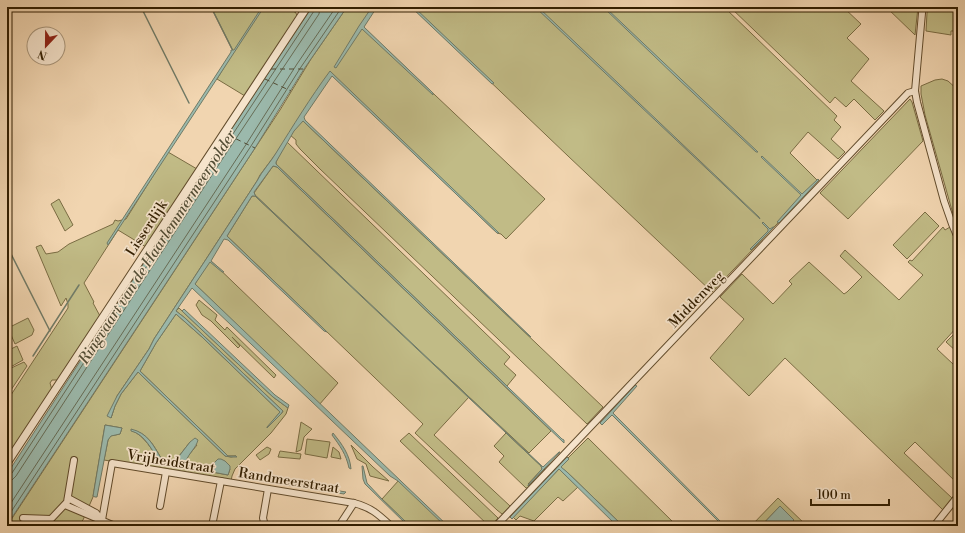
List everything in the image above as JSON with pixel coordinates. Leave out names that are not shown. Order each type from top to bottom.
[{"type":"street","name":"Lisserdijk","points":[[7,464],[307,7]]},
{"type":"street","points":[[923,7],[915,91],[944,201],[958,238]]},
{"type":"street","name":"Middenweg","points":[[496,526],[908,93],[915,91]]},
{"type":"street","points":[[23,518],[51,519],[65,505],[68,498],[74,460]]},
{"type":"street","name":"Vrijheidstraat","points":[[102,520],[112,463],[221,481]]},
{"type":"street","points":[[160,506],[166,472]]},
{"type":"street","name":"Randmeerstraat","points":[[212,526],[221,481],[354,503],[373,510],[391,526]]},
{"type":"street","points":[[265,526],[263,518],[268,489]]},
{"type":"street","points":[[934,526],[958,496]]},
{"type":"street","points":[[68,498],[96,513],[102,520]]},
{"type":"street","points":[[339,526],[354,503]]},
{"type":"street","points":[[65,505],[115,526]]},
{"type":"street","points":[[96,526],[102,520]]},
{"type":"shaded area","points":[[211,7],[288,7],[296,13],[297,16],[245,96],[217,79],[234,51]]},
{"type":"shaded area","points":[[347,7],[375,7],[363,27],[545,199],[506,239],[501,234],[497,233],[331,74],[301,119],[603,407],[587,424],[320,169],[300,149],[296,144],[296,140],[290,135],[260,175],[149,349],[117,396],[111,418],[121,394],[138,372],[225,456],[231,457],[236,456],[228,456],[140,371],[156,343],[176,314],[280,412],[267,428],[283,411],[176,311],[179,308],[273,397],[288,408],[286,414],[271,433],[235,469],[231,481],[104,460],[110,436],[120,434],[122,428],[105,425],[93,497],[83,520],[77,526],[7,526],[280,110],[311,59]],"holes":[[[131,430],[137,431],[149,440],[161,458],[176,460],[190,442],[197,445],[188,456],[186,461],[189,465],[209,468],[218,459],[230,469],[228,475],[160,462],[144,440]]]},
{"type":"shaded area","points":[[412,7],[724,7],[837,116],[834,120],[841,127],[831,139],[845,152],[838,159],[808,132],[790,153],[818,181],[712,292]]},
{"type":"shaded area","points":[[730,7],[843,7],[861,24],[847,38],[869,59],[851,81],[884,111],[875,120],[854,99],[846,107],[835,97],[830,103]]},
{"type":"shaded area","points":[[886,7],[918,7],[915,35]]},
{"type":"shaded area","points":[[929,7],[958,7],[958,31],[951,31],[951,35],[926,31],[927,13]]},
{"type":"shaded area","points":[[942,79],[948,81],[958,90],[958,229],[925,115],[921,94],[921,86],[935,80]]},
{"type":"shaded area","points":[[910,99],[923,141],[848,219],[820,193]]},
{"type":"shaded area","points":[[286,141],[510,357],[504,364],[516,375],[507,386],[276,164]]},
{"type":"shaded area","points":[[168,152],[197,169],[146,247],[118,230],[84,283],[100,316],[59,380],[52,380],[50,383],[52,390],[8,456],[7,401],[68,308],[66,298],[61,306],[36,247],[41,245],[46,254],[58,252],[69,244],[113,224],[115,220],[118,221],[126,219]]},
{"type":"shaded area","points":[[273,166],[277,167],[551,431],[529,453],[436,366],[469,397],[434,435],[510,506],[503,514],[415,433],[423,424],[227,236],[252,196],[255,196],[349,284],[255,195],[254,193]]},
{"type":"shaded area","points":[[59,199],[73,225],[65,231],[51,204]]},
{"type":"shaded area","points":[[925,212],[939,226],[907,259],[893,245]]},
{"type":"shaded area","points":[[943,227],[945,230],[950,227],[958,244],[958,326],[937,349],[953,364],[958,359],[958,484],[915,442],[904,453],[952,498],[943,510],[785,358],[749,396],[710,358],[744,319],[720,297],[742,274],[773,304],[792,284],[789,281],[809,262],[844,294],[862,277],[840,256],[845,250],[899,300],[923,275],[908,262],[910,260],[912,261]]},
{"type":"shaded area","points":[[210,260],[338,383],[319,405],[195,284]]},
{"type":"shaded area","points":[[199,300],[217,315],[215,320],[225,330],[227,327],[276,375],[274,378],[232,337],[240,346],[238,348],[211,321],[202,315],[196,305]]},
{"type":"shaded area","points":[[28,318],[34,330],[32,335],[15,344],[8,328]]},
{"type":"shaded area","points":[[958,330],[958,351],[957,352],[946,342]]},
{"type":"shaded area","points":[[17,346],[23,360],[7,369],[7,351]]},
{"type":"shaded area","points":[[24,362],[27,366],[7,396],[7,370]]},
{"type":"shaded area","points":[[301,422],[312,429],[304,437],[301,450],[296,452]]},
{"type":"shaded area","points":[[409,433],[498,518],[491,526],[489,526],[400,441]]},
{"type":"shaded area","points":[[506,433],[541,466],[542,469],[528,484],[529,485],[544,469],[546,471],[529,488],[526,488],[499,462],[504,456],[494,446]]},
{"type":"shaded area","points":[[588,438],[677,526],[623,526],[560,467]]},
{"type":"shaded area","points":[[307,439],[330,442],[327,458],[305,454]]},
{"type":"shaded area","points":[[351,445],[389,481],[370,476],[366,464],[357,459]]},
{"type":"shaded area","points":[[267,447],[271,449],[269,454],[260,460],[256,455]]},
{"type":"shaded area","points":[[333,447],[339,452],[341,459],[331,457]]},
{"type":"shaded area","points":[[280,451],[301,454],[300,459],[278,457]]},
{"type":"shaded area","points":[[559,469],[578,487],[563,501],[558,497],[534,521],[520,516],[516,520],[513,517]]},
{"type":"shaded area","points":[[399,480],[447,526],[410,526],[382,499]]},
{"type":"shaded area","points":[[778,498],[807,526],[788,526],[793,520],[780,506],[761,526],[751,526]]},
{"type":"water","points":[[262,7],[264,7],[108,245],[107,243],[231,50],[234,50]]},
{"type":"water","name":"Ringvaart van de Haarlemmermeerpolder","points":[[312,7],[347,7],[304,69],[255,148],[7,525],[7,474],[219,147]]},
{"type":"water","points":[[372,7],[377,7],[364,27],[433,93],[433,95],[362,29],[336,68],[334,67]]},
{"type":"water","points":[[411,7],[414,7],[494,83],[492,84]]},
{"type":"water","points":[[535,7],[538,7],[760,219]]},
{"type":"water","points":[[603,7],[605,7],[758,152],[756,152]]},
{"type":"water","points":[[330,71],[499,233],[497,233],[332,76],[304,117],[305,120],[531,337],[303,121],[294,131],[276,164],[564,440],[564,443],[277,167],[273,166],[254,192],[255,195],[543,467],[560,452],[528,486],[542,469],[541,466],[255,196],[252,196],[227,236],[327,332],[324,331],[228,240],[224,239],[211,261],[224,272],[210,262],[195,284],[448,526],[445,526],[398,481],[390,476],[192,288],[176,311],[283,411],[267,428],[280,412],[176,314],[156,343],[140,371],[228,456],[237,457],[225,456],[138,372],[121,394],[111,418],[107,416],[117,396],[149,349],[261,174],[274,157]]},
{"type":"water","points":[[762,156],[802,194],[818,179],[819,180],[779,223],[777,222],[801,195],[761,157]]},
{"type":"water","points":[[763,222],[770,229],[774,227],[751,250],[750,249],[768,231],[762,223]]},
{"type":"water","points":[[184,309],[275,395],[289,405],[288,408],[273,397],[182,311]]},
{"type":"water","points":[[635,385],[637,386],[613,413],[725,526],[720,524],[715,526],[719,522],[612,415],[602,425],[600,423]]},
{"type":"water","points":[[105,425],[122,428],[120,434],[111,436],[108,440],[97,497],[95,497],[93,496]]},
{"type":"water","points":[[131,429],[142,433],[152,444],[161,458],[173,460],[176,460],[195,438],[198,440],[197,443],[186,461],[189,465],[209,468],[218,459],[221,459],[230,466],[228,475],[160,462],[144,439],[131,431]]},
{"type":"water","points":[[333,433],[345,450],[351,469],[349,468],[342,450],[332,435]]},
{"type":"water","points":[[567,457],[569,459],[561,467],[623,526],[617,526],[559,469],[512,519],[510,517]]},
{"type":"water","points":[[362,466],[367,483],[410,526],[408,526],[365,484]]},
{"type":"water","points":[[242,475],[346,492],[344,494],[242,478]]},
{"type":"water","points":[[780,506],[794,520],[788,526],[761,526]]},
{"type":"waterway","points":[[141,7],[189,103]]},
{"type":"waterway","points":[[211,7],[232,49]]},
{"type":"waterway","points":[[7,246],[50,331]]},
{"type":"waterway","points":[[33,356],[79,285]]},
{"type":"ferry route","points":[[271,69],[304,69]]},
{"type":"ferry route","points":[[265,79],[291,91]]},
{"type":"ferry route","points":[[228,135],[255,148]]}]
